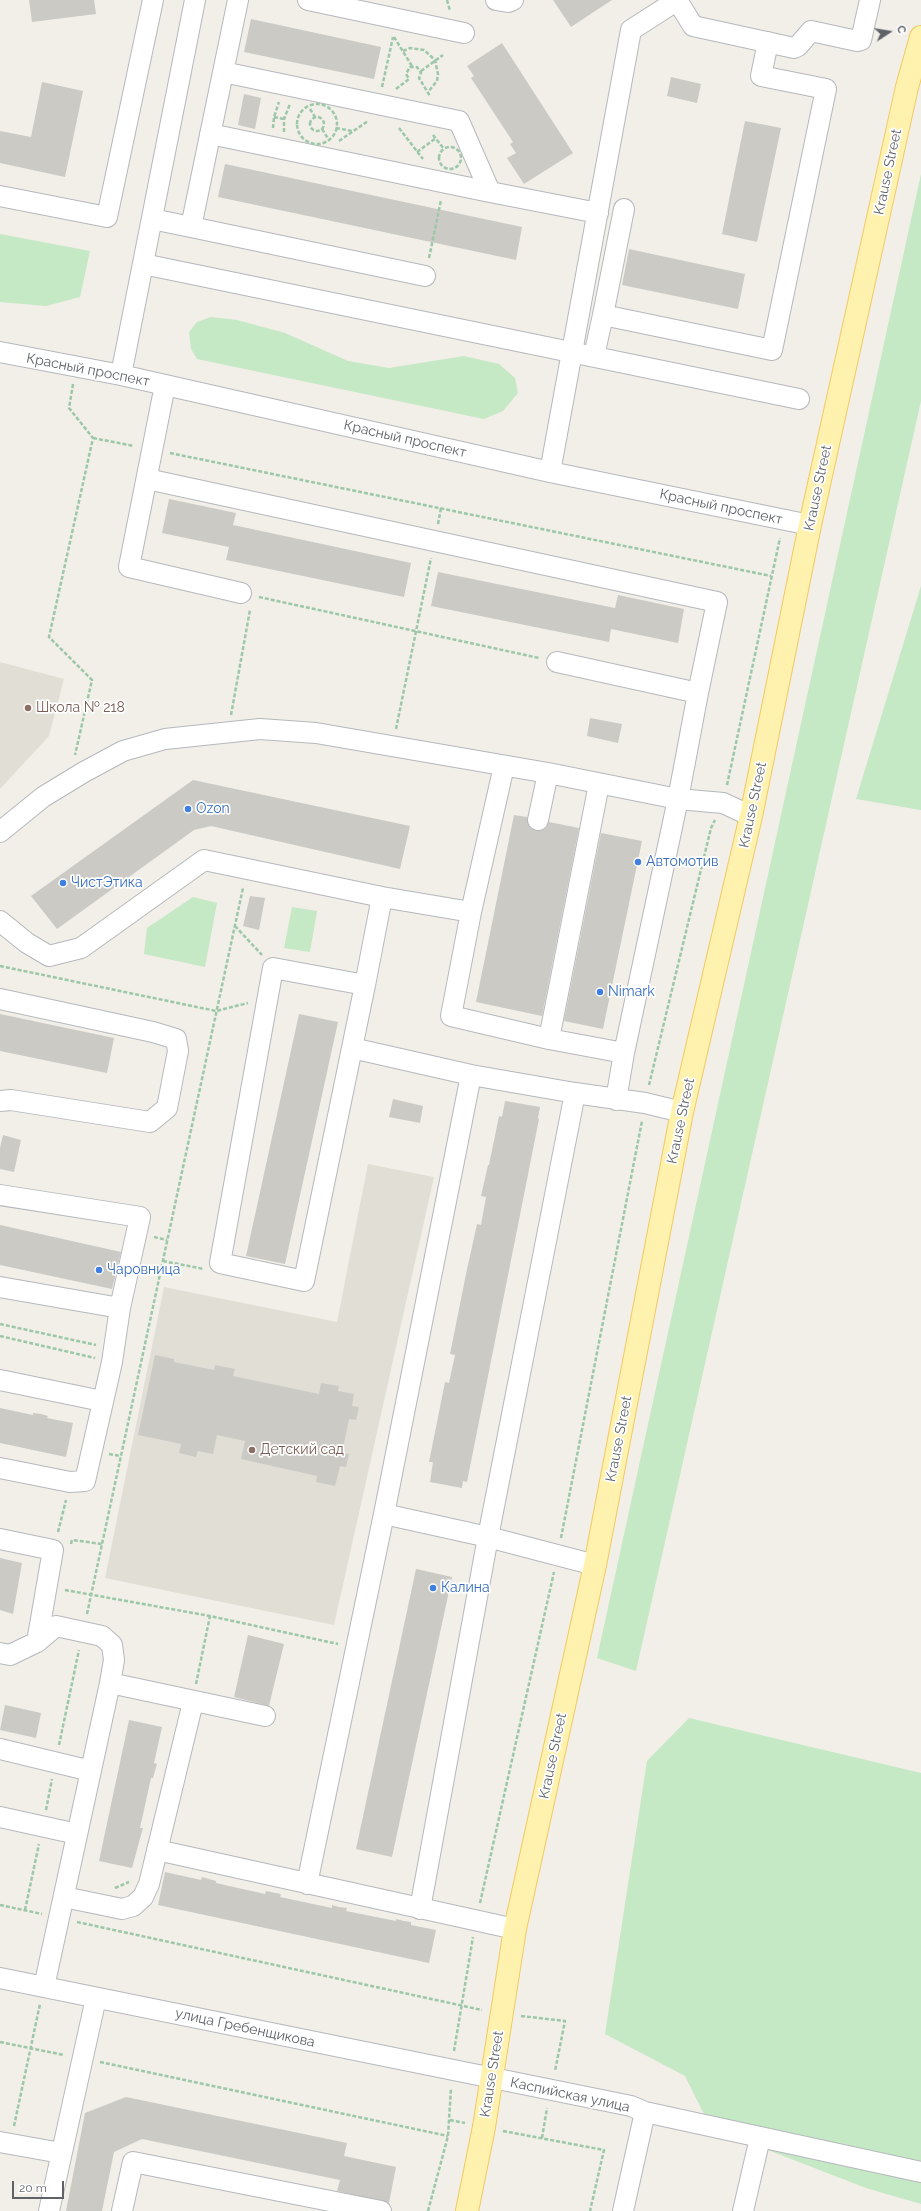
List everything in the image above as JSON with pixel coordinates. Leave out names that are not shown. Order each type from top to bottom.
[{"type":"main road","name":"Krause Street","points":[[467,2211],[484,2127],[490,2078],[502,2014],[515,1928],[595,1565],[682,1112],[751,816],[810,525],[905,94],[921,37]]},
{"type":"street","points":[[0,196],[107,217],[153,0]]},
{"type":"street","points":[[121,376],[195,0]]},
{"type":"street","points":[[191,227],[238,0]]},
{"type":"street","points":[[308,0],[464,33]]},
{"type":"street","points":[[496,0],[508,2],[513,0]]},
{"type":"street","points":[[550,472],[631,30],[676,0],[693,26],[796,47],[812,31],[857,41],[861,40],[870,0]]},
{"type":"street","points":[[603,315],[772,350],[826,89],[761,76],[768,42]]},
{"type":"street","points":[[223,72],[383,107],[459,121],[490,192]]},
{"type":"street","points":[[210,134],[598,214]]},
{"type":"street","points":[[594,356],[624,209]]},
{"type":"street","points":[[152,219],[425,276]]},
{"type":"street","points":[[143,264],[799,398]]},
{"type":"street","name":"Красный проспект","points":[[0,352],[165,385],[550,472],[810,525]]},
{"type":"street","points":[[165,385],[129,567],[247,594]]},
{"type":"street","points":[[147,479],[717,602],[678,799],[624,1053],[616,1100]]},
{"type":"street","points":[[557,662],[698,693]]},
{"type":"street","points":[[0,832],[44,797],[122,751],[165,739],[260,729],[316,733],[548,773],[678,799],[723,803],[751,816]]},
{"type":"street","points":[[504,766],[471,912],[451,1016],[549,1039],[624,1053]]},
{"type":"street","points":[[538,820],[548,773]]},
{"type":"street","points":[[549,1039],[599,784]]},
{"type":"street","points":[[0,921],[27,943],[50,956],[81,948],[204,860],[382,897],[471,912]]},
{"type":"street","points":[[365,985],[272,968],[220,1263],[304,1281],[365,985],[382,897]]},
{"type":"street","points":[[0,999],[152,1032],[176,1039],[178,1051],[167,1108],[150,1122],[11,1100],[0,1101]]},
{"type":"street","points":[[352,1048],[471,1075],[616,1100],[645,1103],[682,1112]]},
{"type":"street","points":[[306,1884],[384,1514],[471,1075]]},
{"type":"street","points":[[420,1909],[488,1537],[575,1093]]},
{"type":"street","points":[[0,1195],[140,1217],[120,1308],[113,1355],[84,1481],[70,1482],[0,1468]]},
{"type":"street","points":[[0,1287],[120,1308]]},
{"type":"street","points":[[0,1380],[102,1401]]},
{"type":"street","points":[[384,1514],[488,1537],[595,1565]]},
{"type":"street","points":[[0,1538],[54,1550],[37,1642]]},
{"type":"street","points":[[0,1653],[10,1654],[37,1642],[56,1626],[102,1636],[112,1645],[114,1660],[64,1897],[61,1918],[44,1987]]},
{"type":"street","points":[[110,1683],[192,1702],[265,1716]]},
{"type":"street","points":[[64,1897],[122,1909],[133,1906],[143,1896],[149,1884],[192,1702]]},
{"type":"street","points":[[0,1749],[91,1771]]},
{"type":"street","points":[[0,1817],[77,1834]]},
{"type":"street","points":[[157,1850],[420,1909],[515,1928]]},
{"type":"street","name":"улица Гребенщикова","points":[[0,1978],[490,2078]]},
{"type":"street","points":[[49,2211],[96,1998]]},
{"type":"street","name":"Каспийская улица","points":[[490,2078],[631,2106],[645,2112],[623,2211]]},
{"type":"street","points":[[645,2112],[921,2172]]},
{"type":"street","points":[[743,2211],[760,2138]]},
{"type":"street","points":[[5,2143],[61,2153]]},
{"type":"street","points":[[122,2211],[133,2162],[382,2211]]},
{"type":"path","points":[[338,142],[383,107],[393,35],[412,66],[417,67],[420,71]]},
{"type":"path","points":[[403,51],[410,48],[424,50],[435,60],[438,74],[437,81],[428,92]]},
{"type":"path","points":[[419,78],[420,71],[443,54]]},
{"type":"path","points":[[409,79],[406,74],[407,70],[412,66]]},
{"type":"path","points":[[285,149],[274,138],[274,117],[277,105],[299,88]]},
{"type":"path","points":[[285,149],[284,119],[299,88]]},
{"type":"path","points":[[318,104],[331,109],[337,122],[336,128],[329,140],[315,144],[302,138],[298,132],[297,119],[305,107],[318,104]]},
{"type":"path","points":[[383,107],[443,182],[425,276]]},
{"type":"path","points":[[274,117],[284,119]]},
{"type":"path","points":[[313,118],[322,118],[324,125],[321,129],[314,130],[311,127],[310,122],[313,118]]},
{"type":"path","points":[[336,128],[353,131]]},
{"type":"path","points":[[418,152],[436,138]]},
{"type":"path","points":[[453,148],[460,154],[460,163],[457,166],[448,168],[440,162],[440,153],[444,149],[453,148]]},
{"type":"path","points":[[77,367],[69,408],[93,438],[771,576]]},
{"type":"path","points":[[69,781],[92,680],[49,637],[93,438]]},
{"type":"path","points":[[392,747],[441,508]]},
{"type":"path","points":[[227,732],[247,594],[557,662]]},
{"type":"path","points":[[25,1910],[82,1631],[92,1595],[216,1011],[248,868]]},
{"type":"path","points":[[235,926],[272,968]]},
{"type":"path","points":[[0,966],[216,1011],[266,998]]},
{"type":"path","points":[[428,2211],[448,2136],[452,2070],[461,2005],[476,1921],[558,1555],[645,1103]]},
{"type":"path","points":[[164,1261],[203,1269],[220,1263]]},
{"type":"path","points":[[0,1324],[113,1355]]},
{"type":"path","points":[[0,1336],[113,1355]]},
{"type":"path","points":[[54,1550],[70,1482]]},
{"type":"path","points":[[60,1589],[210,1616],[356,1648]]},
{"type":"path","points":[[192,1702],[210,1616]]},
{"type":"path","points":[[0,1905],[502,2014],[565,2021],[555,2070]]},
{"type":"path","points":[[5,2143],[30,2048],[44,1987]]},
{"type":"path","points":[[0,2042],[448,2136]]},
{"type":"path","points":[[542,2138],[547,2108]]},
{"type":"path","points":[[484,2127],[604,2150],[590,2211]]},
{"type":"shaded area","name":"Школа № 218","points":[[0,662],[64,679],[49,736],[0,789]]},
{"type":"shaded area","name":"Детский сад","points":[[368,1164],[434,1177],[334,1625],[105,1578],[164,1287],[337,1322]]},
{"type":"green space","points":[[921,174],[921,401],[636,1671],[597,1658]]},
{"type":"green space","points":[[0,234],[90,251],[80,297],[46,306],[0,302]]},
{"type":"green space","points":[[211,317],[237,320],[285,333],[348,361],[389,368],[464,356],[499,364],[515,378],[518,393],[503,411],[484,419],[197,359],[191,349],[189,332],[197,322]]},
{"type":"green space","points":[[921,586],[921,810],[856,799]]},
{"type":"green space","points":[[193,897],[217,903],[205,967],[144,954],[147,928]]},
{"type":"green space","points":[[292,907],[317,911],[310,952],[284,948]]},
{"type":"green space","points":[[689,1718],[921,1773],[921,2204],[866,2188],[711,2128],[685,2076],[605,2034],[647,1761]]},
{"type":"building","points":[[29,0],[94,0],[96,14],[32,22]]},
{"type":"building","points":[[553,0],[612,0],[571,27]]},
{"type":"building","points":[[251,19],[381,47],[374,79],[244,52]]},
{"type":"building","points":[[502,43],[573,153],[524,184],[507,158],[516,153],[510,144],[513,142],[471,78],[474,76],[467,66]]},
{"type":"building","points":[[671,77],[701,84],[697,103],[667,96]]},
{"type":"building","points":[[42,82],[83,91],[65,177],[0,163],[0,131],[31,137]]},
{"type":"building","points":[[244,94],[261,98],[255,129],[238,125]]},
{"type":"building","points":[[745,121],[781,128],[757,242],[722,234]]},
{"type":"building","points":[[225,164],[522,227],[516,260],[218,197]]},
{"type":"building","points":[[629,249],[745,274],[738,309],[622,285]]},
{"type":"building","points":[[169,499],[236,513],[233,525],[411,563],[404,597],[226,560],[229,547],[162,533]]},
{"type":"building","points":[[438,572],[615,608],[618,595],[684,609],[678,643],[611,629],[609,642],[431,606]]},
{"type":"building","points":[[590,718],[622,724],[618,743],[587,736]]},
{"type":"building","points":[[193,780],[410,826],[400,869],[211,826],[194,830],[57,929],[31,896]]},
{"type":"building","points":[[514,815],[527,817],[530,828],[536,831],[546,828],[549,822],[579,828],[542,1016],[476,1002]]},
{"type":"building","points":[[601,833],[642,841],[603,1029],[564,1021]]},
{"type":"building","points":[[250,896],[265,898],[259,930],[243,926]]},
{"type":"building","points":[[0,1014],[114,1038],[107,1073],[0,1051]]},
{"type":"building","points":[[299,1014],[338,1022],[285,1264],[246,1256]]},
{"type":"building","points":[[393,1099],[423,1106],[420,1123],[389,1117]]},
{"type":"building","points":[[505,1101],[540,1107],[539,1119],[467,1482],[463,1481],[462,1488],[430,1482],[433,1462],[429,1462],[445,1382],[449,1383],[455,1355],[450,1354],[466,1274],[477,1224],[481,1225],[486,1197],[481,1196],[499,1116],[502,1117]]},
{"type":"building","points":[[3,1135],[21,1140],[14,1172],[0,1169],[0,1148]]},
{"type":"building","points":[[0,1225],[121,1252],[112,1289],[0,1265]]},
{"type":"building","points":[[155,1355],[174,1359],[174,1362],[214,1370],[215,1365],[235,1369],[233,1376],[319,1394],[321,1383],[339,1386],[338,1391],[354,1394],[352,1406],[359,1407],[356,1420],[349,1419],[342,1453],[349,1454],[346,1467],[340,1466],[335,1486],[316,1482],[317,1476],[241,1459],[245,1441],[217,1435],[213,1454],[198,1451],[196,1457],[179,1453],[181,1444],[138,1435]]},
{"type":"building","points":[[0,1408],[33,1415],[33,1413],[41,1414],[48,1416],[47,1418],[73,1423],[66,1457],[0,1443]]},
{"type":"building","points":[[0,1558],[22,1563],[13,1614],[0,1610]]},
{"type":"building","points":[[416,1569],[452,1577],[392,1857],[356,1849]]},
{"type":"building","points":[[248,1635],[284,1644],[269,1706],[234,1697]]},
{"type":"building","points":[[5,1705],[41,1713],[36,1738],[0,1730]]},
{"type":"building","points":[[129,1720],[162,1727],[154,1763],[157,1764],[153,1778],[151,1778],[140,1828],[143,1828],[132,1868],[99,1861]]},
{"type":"building","points":[[165,1872],[201,1880],[202,1877],[216,1881],[216,1883],[265,1894],[266,1891],[281,1894],[280,1897],[332,1908],[332,1905],[347,1908],[346,1911],[396,1921],[396,1919],[411,1922],[411,1925],[436,1930],[429,1963],[158,1905]]},
{"type":"building","points":[[126,2097],[347,2143],[344,2156],[396,2167],[389,2203],[337,2191],[340,2180],[142,2139],[114,2152],[102,2211],[66,2211],[85,2113]]},
{"type":"place","name":"Школа № 218","points":[[28,708]]},
{"type":"place","name":"Ozon","points":[[188,809]]},
{"type":"place","name":"Автомотив","points":[[638,862]]},
{"type":"place","name":"ЧистЭтика","points":[[63,883]]},
{"type":"place","name":"Nimark","points":[[600,992]]},
{"type":"place","name":"Чаровница","points":[[99,1270]]},
{"type":"place","name":"Детский сад","points":[[252,1450]]},
{"type":"place","name":"Калина","points":[[433,1588]]}]
